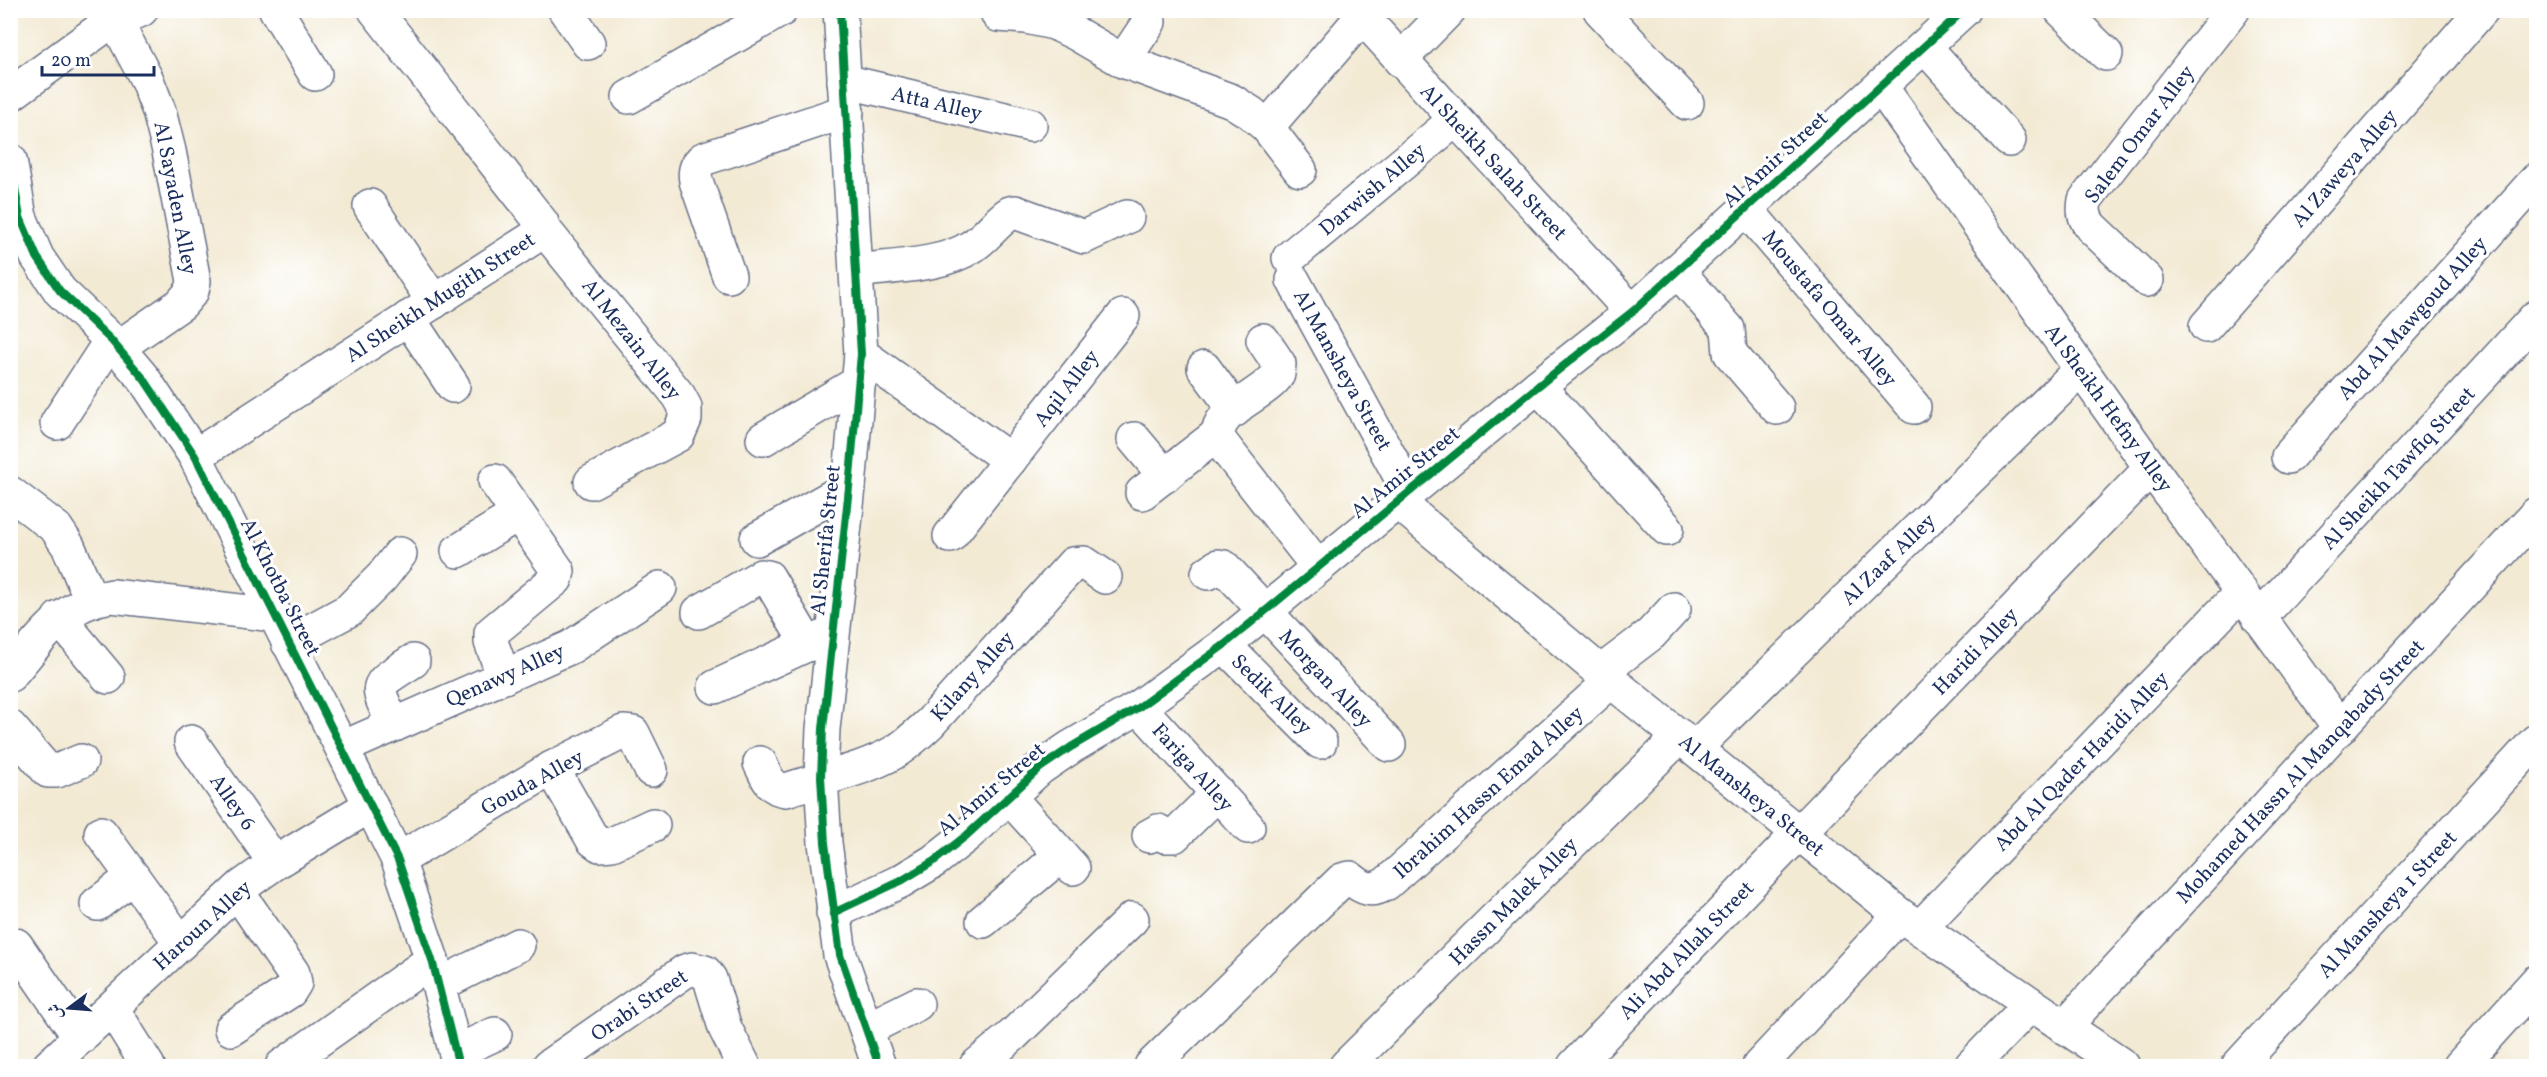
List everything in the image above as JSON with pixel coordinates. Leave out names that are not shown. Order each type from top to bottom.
[{"type":"street","points":[[276,10],[315,74]]},
{"type":"street","name":"Al Sheikh Mugith Street","points":[[195,456],[539,234],[543,228],[534,213],[375,10]]},
{"type":"street","points":[[566,10],[588,43]]},
{"type":"street","points":[[629,97],[781,10]]},
{"type":"street","name":"Al Sherifa Street","points":[[840,10],[860,368],[849,487],[820,639],[823,729],[821,777],[825,843],[840,955],[879,1066]]},
{"type":"street","points":[[1123,60],[1149,22],[1147,10]]},
{"type":"street","points":[[1400,60],[1449,10]]},
{"type":"street","points":[[1600,10],[1687,103]]},
{"type":"street","name":"Al Amir Street","points":[[833,913],[902,881],[933,861],[967,835],[1040,768],[1139,707],[1224,645],[1538,386],[1632,312],[1964,10]]},
{"type":"street","points":[[2061,10],[2106,54]]},
{"type":"street","name":"Salem Omar Alley","points":[[2147,280],[2091,227],[2085,219],[2083,210],[2085,200],[2233,10]]},
{"type":"street","name":"Al Zaweya Alley","points":[[2206,326],[2482,10]]},
{"type":"street","points":[[1267,127],[1359,14]]},
{"type":"street","name":"Al Sheikh Salah Street","points":[[1359,14],[1632,312]]},
{"type":"street","points":[[998,15],[1026,17],[1054,23],[1123,60],[1232,100],[1251,112],[1267,127],[1299,170]]},
{"type":"street","points":[[10,95],[87,38],[129,16]]},
{"type":"street","name":"Al Sayaden Alley","points":[[114,344],[181,304],[192,291],[194,281],[176,184],[159,111],[147,80],[129,16]]},
{"type":"street","points":[[1924,47],[2009,140]]},
{"type":"street","name":"Al Sheikh Hefny Alley","points":[[1881,87],[2080,370],[2340,728]]},
{"type":"street","points":[[729,276],[696,181],[696,168],[699,162],[845,96]]},
{"type":"street","name":"Atta Alley","points":[[845,96],[1030,125]]},
{"type":"street","name":"Darwish Alley","points":[[1291,269],[1455,120]]},
{"type":"street","name":"Al Khotba Street","points":[[10,160],[19,235],[60,291],[114,344],[144,379],[195,456],[398,860],[435,972],[458,1059]]},
{"type":"street","name":"Abd Al Mawgoud Alley","points":[[2288,457],[2536,180]]},
{"type":"street","points":[[370,206],[421,310],[453,386]]},
{"type":"street","name":"Moustafa Omar Alley","points":[[1746,209],[1914,407]]},
{"type":"street","points":[[856,271],[939,259],[960,253],[983,238],[1010,213],[1015,212],[1084,237],[1127,217]]},
{"type":"street","name":"Al Mezain Alley","points":[[543,228],[679,396],[685,407],[685,419],[678,435],[591,482]]},
{"type":"street","name":"Al Mansheya Street","points":[[1291,269],[1404,497],[1606,676],[1798,834],[1910,921],[2030,1005],[2123,1066]]},
{"type":"street","points":[[1678,272],[1728,329],[1730,353],[1777,408]]},
{"type":"street","name":"Aqil Alley","points":[[950,536],[1122,316]]},
{"type":"street","name":"Al Sheikh Tawfiq Street","points":[[2250,605],[2536,317]]},
{"type":"street","points":[[1134,439],[1153,485],[1278,374],[1279,364],[1263,340]]},
{"type":"street","points":[[57,423],[114,344]]},
{"type":"street","points":[[763,439],[860,368],[1010,459]]},
{"type":"street","points":[[1204,368],[1226,422],[1219,440],[1318,567]]},
{"type":"street","name":"Al Zaaf Alley","points":[[1688,742],[2080,370]]},
{"type":"street","points":[[1538,386],[1667,529]]},
{"type":"street","name":"Haridi Alley","points":[[1798,834],[2151,468]]},
{"type":"street","points":[[495,480],[555,566],[558,575],[492,633],[491,642],[504,677]]},
{"type":"street","points":[[757,539],[849,487]]},
{"type":"street","points":[[10,493],[56,528],[68,546],[91,598]]},
{"type":"street","points":[[458,551],[518,514]]},
{"type":"street","name":"Mohamed Hassn Al Manqabady Street","points":[[2064,1027],[2536,514]]},
{"type":"street","points":[[10,675],[59,618],[91,598],[112,596],[281,629],[349,610],[382,577],[400,554]]},
{"type":"street","name":"Kilany Alley","points":[[760,763],[770,785],[786,790],[877,760],[912,740],[930,723],[1073,564],[1084,563],[1105,577]]},
{"type":"street","name":"Morgan Alley","points":[[1208,573],[1218,566],[1224,567],[1389,745]]},
{"type":"street","points":[[699,612],[761,576],[768,577],[820,639],[715,687]]},
{"type":"street","name":"Qenawy Alley","points":[[342,748],[571,647],[660,588]]},
{"type":"street","name":"Abd Al Qader Haridi Alley","points":[[1759,1066],[1910,921],[2250,605]]},
{"type":"street","name":"Ibrahim Hassn Emad Alley","points":[[1150,1066],[1342,880],[1350,878],[1367,889],[1381,887],[1387,883],[1651,634],[1674,609]]},
{"type":"street","points":[[59,618],[108,677]]},
{"type":"street","name":"Sedik Alley","points":[[1224,645],[1320,742]]},
{"type":"street","points":[[394,725],[380,696],[379,687],[384,680],[413,661]]},
{"type":"street","name":"Fariga Alley","points":[[1139,707],[1248,827]]},
{"type":"street","points":[[10,726],[48,771],[57,771],[81,761]]},
{"type":"street","name":"Gouda Alley","points":[[398,860],[552,768],[626,731],[633,733],[651,770]]},
{"type":"street","name":"Al Mansheya 1 Street","points":[[2238,1066],[2536,741]]},
{"type":"street","name":"Alley 6","points":[[191,742],[275,863]]},
{"type":"street","name":"Hassn Malek Alley","points":[[1346,1066],[1688,742]]},
{"type":"street","points":[[552,768],[593,840],[600,845],[612,844],[653,825]]},
{"type":"street","points":[[1149,836],[1158,831],[1165,836],[1174,836],[1218,793]]},
{"type":"street","points":[[983,921],[1067,862],[1008,796]]},
{"type":"street","name":"Haroun Alley","points":[[49,1066],[237,891],[275,863],[370,805]]},
{"type":"street","points":[[101,833],[181,943]]},
{"type":"street","name":"Ali Abd Allah Street","points":[[1574,1066],[1798,834]]},
{"type":"street","points":[[97,904],[133,877]]},
{"type":"street","points":[[231,1029],[290,992],[295,983],[293,973],[237,891]]},
{"type":"street","points":[[976,1066],[1013,1035],[1132,919]]},
{"type":"street","points":[[20,943],[80,1038]]},
{"type":"street","points":[[282,1066],[435,972],[518,945]]},
{"type":"street","name":"Orabi Street","points":[[549,1066],[685,970],[692,969],[705,972],[710,979],[725,1028],[744,1066]]},
{"type":"street","points":[[2460,1066],[2536,982]]},
{"type":"street","points":[[867,1029],[917,1004]]},
{"type":"street","points":[[1971,1066],[2030,1005]]},
{"type":"street","points":[[112,1008],[148,1066]]},
{"type":"street","points":[[458,1059],[495,1034]]},
{"type":"cycle path","points":[[840,10],[861,354],[823,729],[821,777],[825,843],[840,955],[879,1066]]},
{"type":"cycle path","points":[[833,913],[901,881],[934,861],[967,835],[1040,768],[1139,707],[1224,645],[1538,386],[1632,312],[1964,10]]},
{"type":"cycle path","points":[[10,160],[20,217],[37,257],[60,291],[111,340],[144,379],[195,456],[398,860],[432,960],[459,1066]]}]
